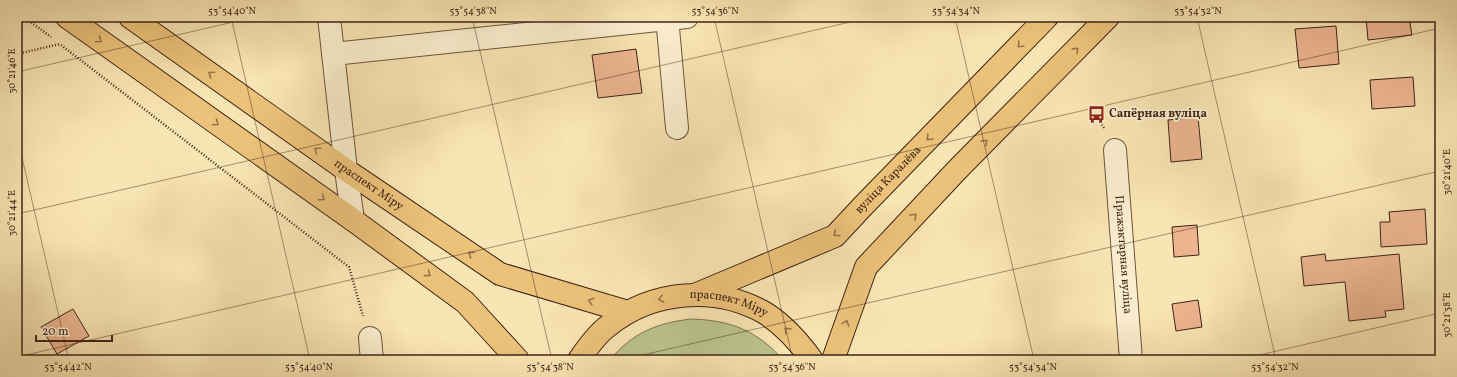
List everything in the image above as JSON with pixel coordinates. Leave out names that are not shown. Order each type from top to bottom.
[{"type":"main road","points":[[67,17],[353,220],[465,302],[518,360]]},
{"type":"main road","name":"праспект Міру","points":[[130,17],[346,170],[500,274],[628,312]]},
{"type":"main road","name":"вуліца Каралёва","points":[[696,294],[835,236],[1048,17]]},
{"type":"main road","points":[[833,360],[866,267],[957,170],[1108,17]]},
{"type":"main road","name":"праспект Міру","points":[[579,360],[591,342],[608,326],[628,312],[650,302],[673,296],[696,294],[720,297],[743,303],[765,313],[784,327],[801,344],[812,360]]},
{"type":"street","points":[[329,17],[353,220]]},
{"type":"street","points":[[334,54],[674,18],[677,128]]},
{"type":"street","name":"Пражэктарная вуліца","points":[[1116,150],[1131,360]]},
{"type":"street","points":[[370,338],[372,360]]},
{"type":"path","points":[[24,17],[349,267],[370,338]]},
{"type":"path","points":[[17,54],[60,44]]},
{"type":"green space","points":[[691,319],[718,322],[742,329],[763,341],[783,360],[610,360],[636,336],[667,323]]},
{"type":"building","points":[[1366,17],[1409,17],[1412,35],[1368,40]]},
{"type":"building","points":[[1336,26],[1339,64],[1299,68],[1295,29]]},
{"type":"building","points":[[636,49],[642,93],[598,98],[592,55]]},
{"type":"building","points":[[1413,77],[1415,106],[1372,109],[1370,80]]},
{"type":"building","points":[[1198,117],[1202,159],[1171,162],[1168,120]]},
{"type":"building","points":[[1425,209],[1427,244],[1381,247],[1380,222],[1390,222],[1389,212]]},
{"type":"building","points":[[1197,225],[1199,255],[1174,257],[1172,227]]},
{"type":"building","points":[[1325,254],[1326,261],[1399,254],[1404,309],[1385,311],[1386,317],[1349,321],[1345,282],[1304,286],[1301,257]]},
{"type":"building","points":[[1198,300],[1202,327],[1176,331],[1172,304]]},
{"type":"building","points":[[73,309],[89,336],[57,354],[41,327]]},
{"type":"place","name":"Сапёрная вуліца","points":[[1096,114]]}]
